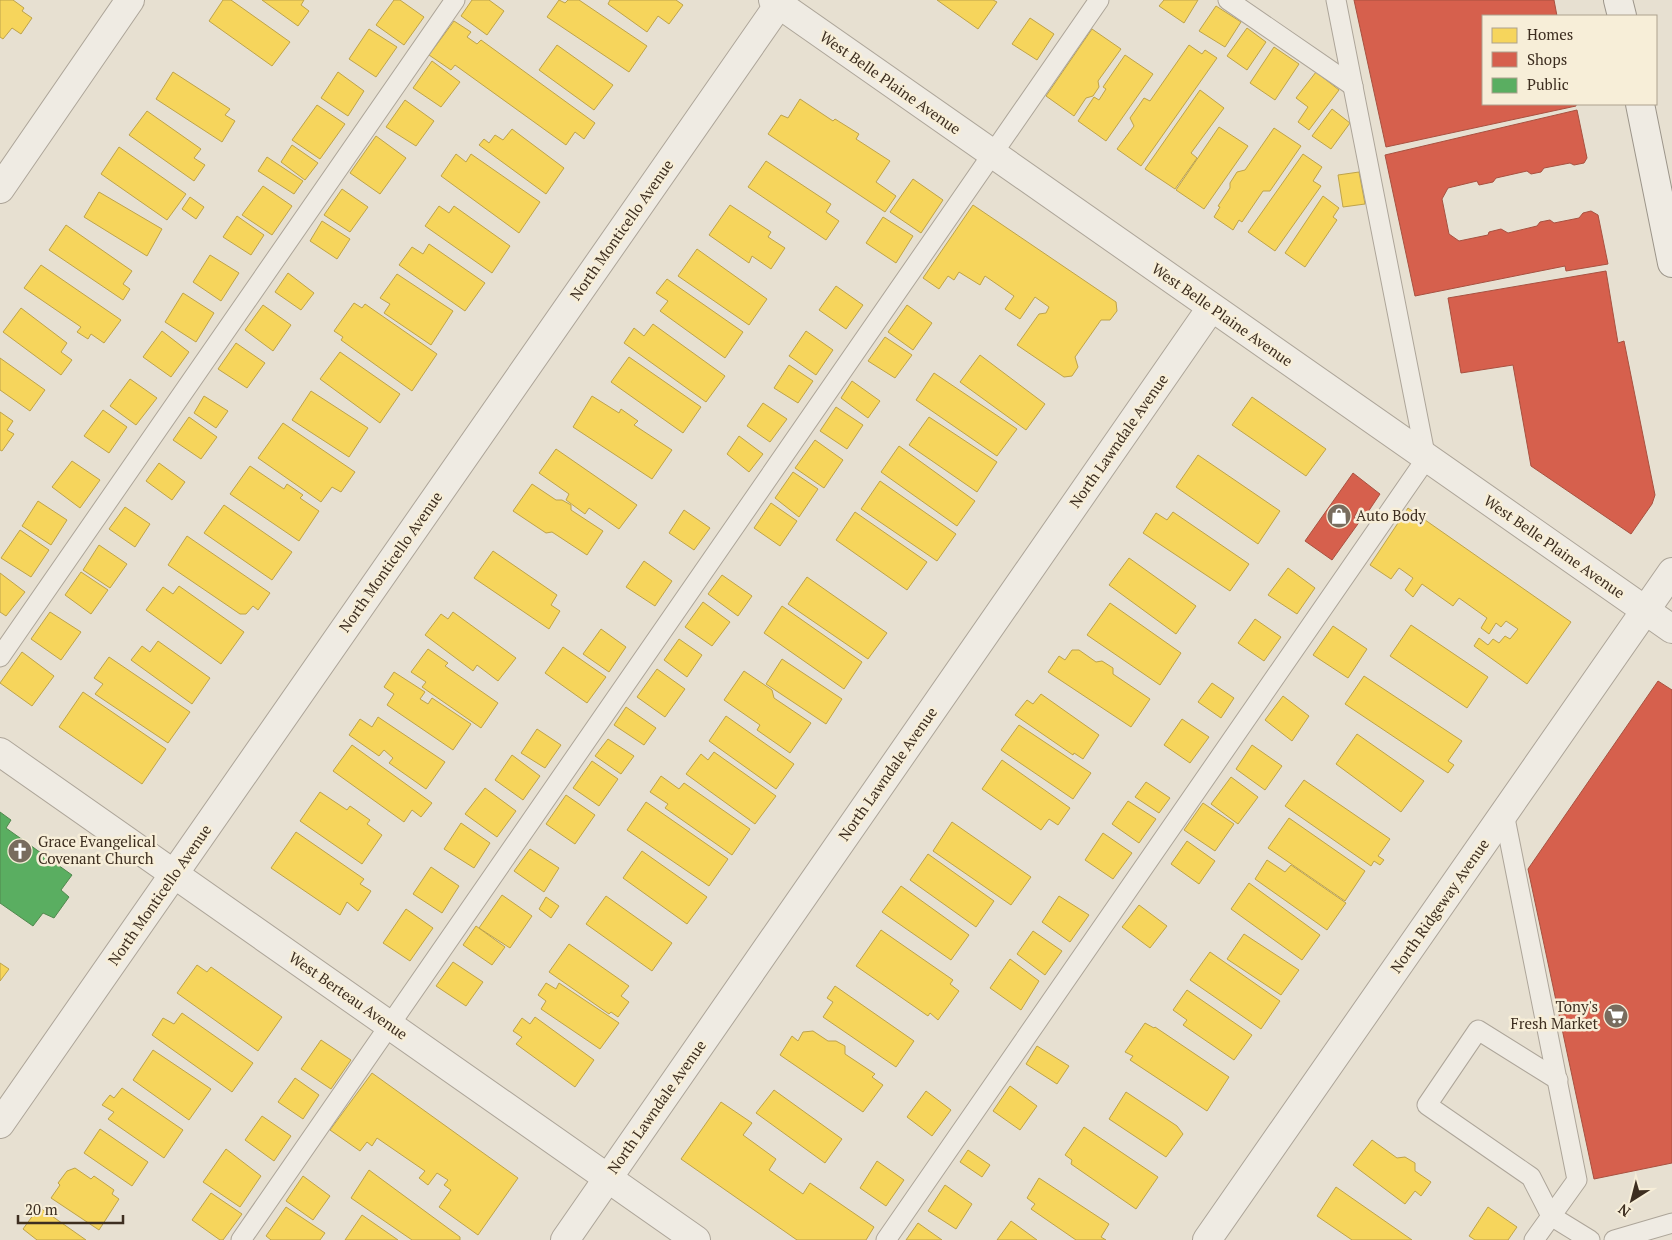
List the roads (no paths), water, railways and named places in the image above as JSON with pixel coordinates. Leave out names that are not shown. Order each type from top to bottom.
[{"type":"street","points":[[0,189],[130,0]]},
{"type":"street","points":[[1618,0],[1622,15]]},
{"type":"street","name":"West Belle Plaine Avenue","points":[[778,1],[1211,308],[1672,629]]},
{"type":"street","name":"North Monticello Avenue","points":[[0,1124],[778,1]]},
{"type":"street","points":[[1640,105],[1666,198],[1672,263]]},
{"type":"street","name":"North Lawndale Avenue","points":[[565,1240],[1211,308]]},
{"type":"street","name":"North Ridgeway Avenue","points":[[1207,1240],[1672,572]]},
{"type":"street","name":"West Berteau Avenue","points":[[0,752],[696,1240]]},
{"type":"lane","points":[[0,657],[456,0]]},
{"type":"lane","points":[[241,1240],[1099,0]]},
{"type":"lane","points":[[1228,0],[1353,86]]},
{"type":"lane","points":[[886,1240],[1426,459],[1336,0]]},
{"type":"lane","points":[[1504,813],[1558,1080],[1576,1180],[1534,1240]]},
{"type":"lane","points":[[1558,1080],[1478,1030],[1427,1105],[1531,1177],[1551,1216],[1590,1240]]},
{"type":"lane","points":[[1614,1240],[1672,1223]]},
{"type":"place","name":"Auto Body","points":[[1339,516]]},
{"type":"place","name":"Grace Evangelical Covenant Church","points":[[20,851]]},
{"type":"place","name":"Tony's Fresh Market","points":[[1616,1016]]}]
